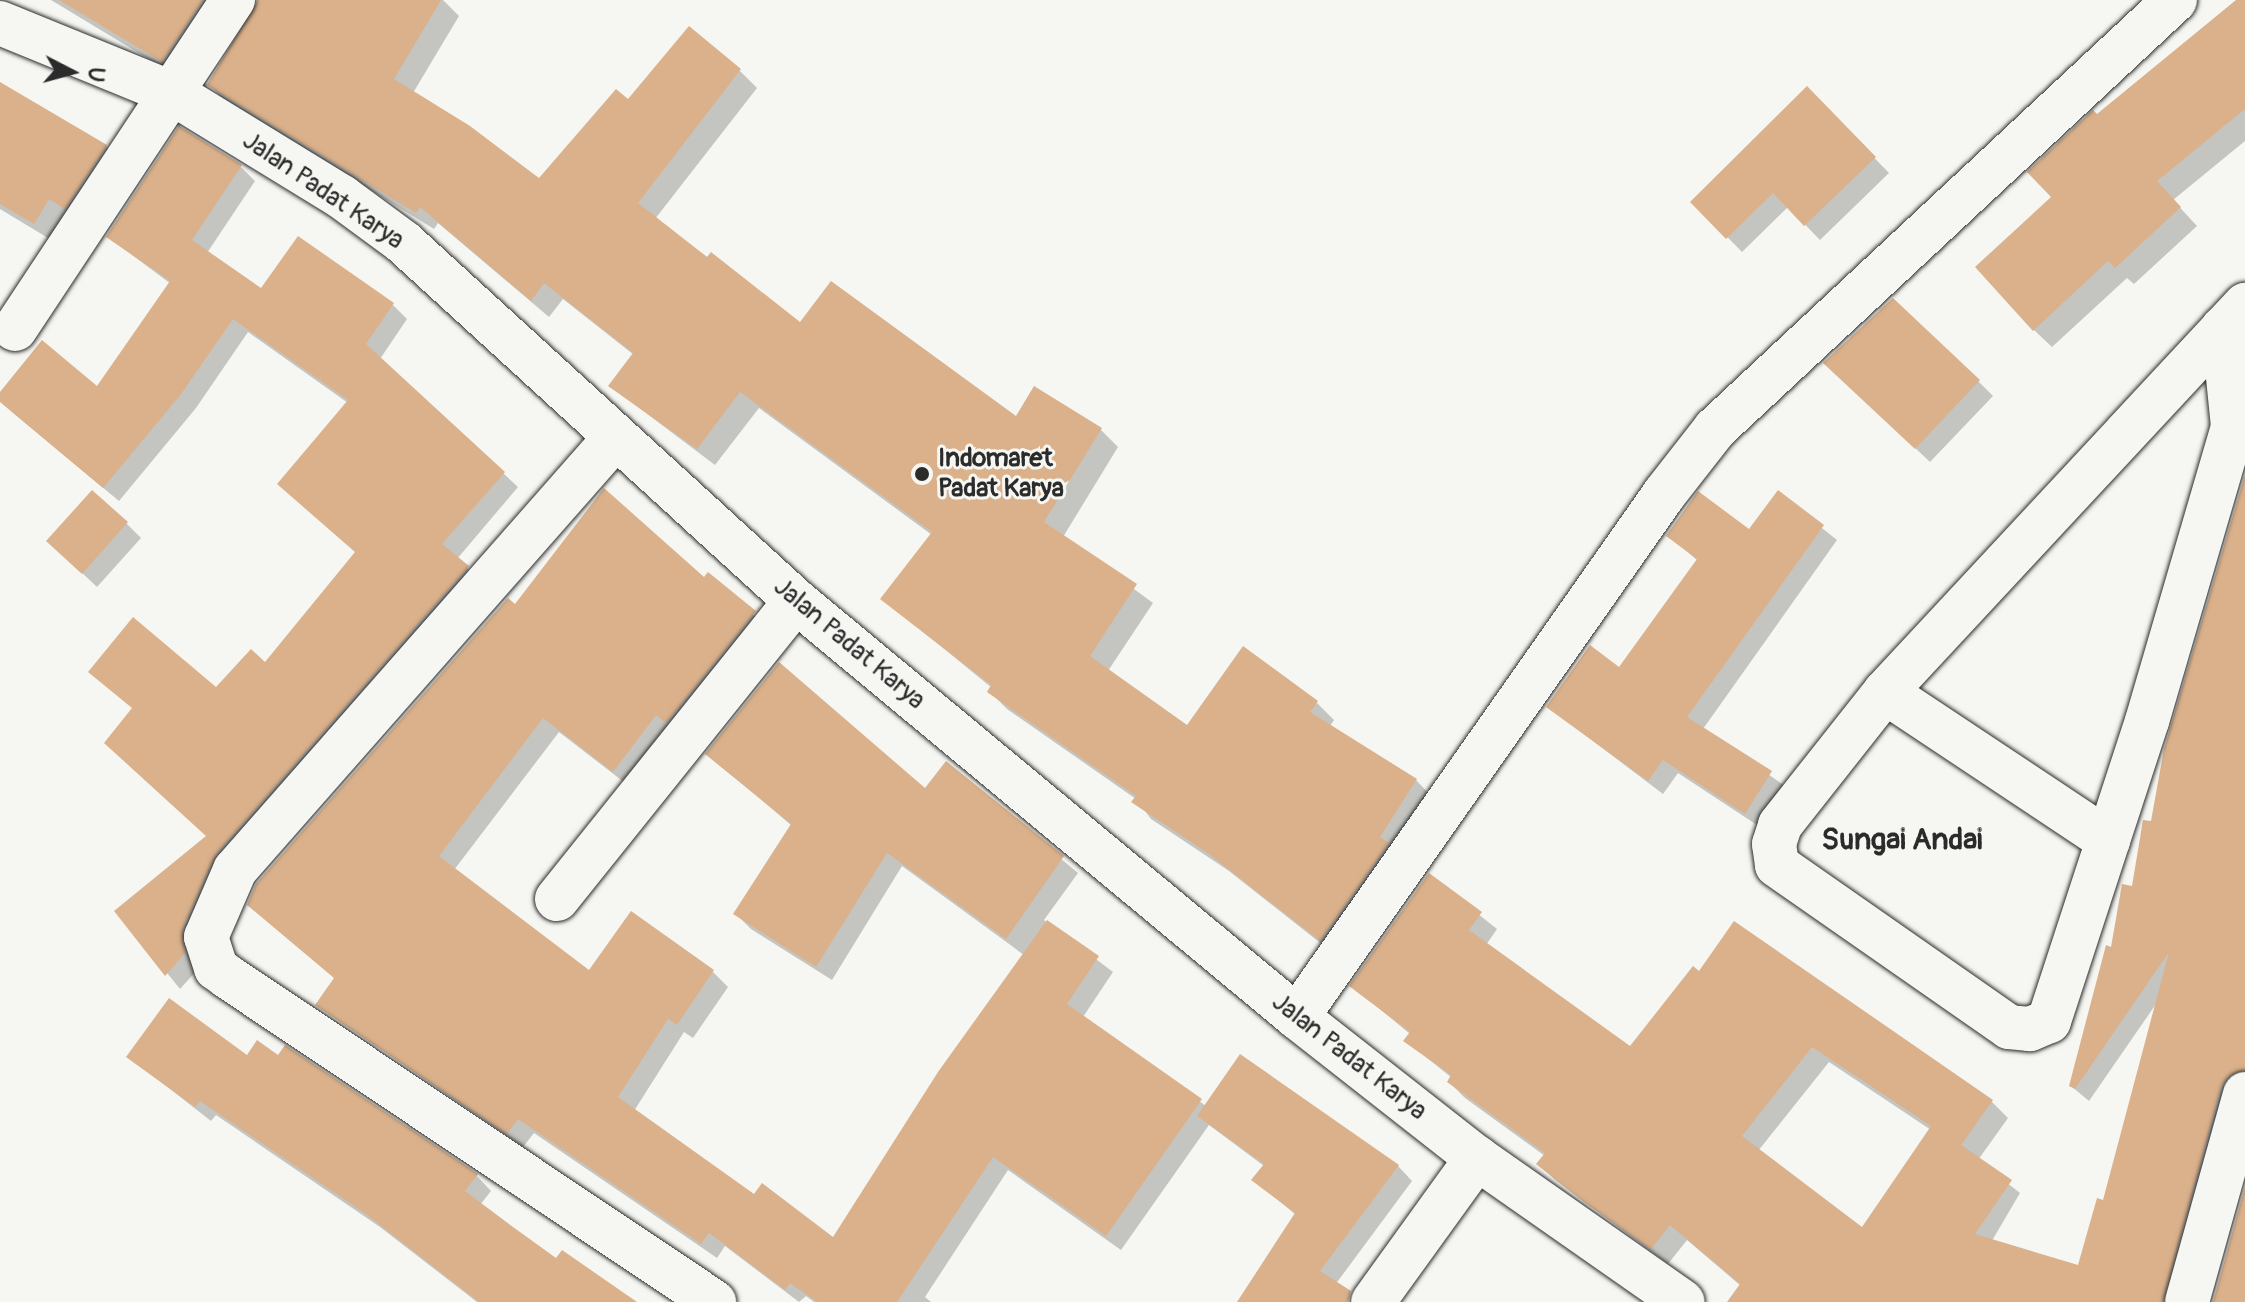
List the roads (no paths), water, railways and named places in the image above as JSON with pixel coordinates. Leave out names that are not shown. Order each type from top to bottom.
[{"type":"street","points":[[15,329],[174,94],[233,0]]},
{"type":"street","points":[[1297,1017],[1665,493],[1715,429],[2175,0]]},
{"type":"street","name":"Jalan Padat Karya","points":[[0,23],[174,94],[342,197],[403,242],[614,439],[796,601],[1297,1017],[1477,1158],[1683,1302]]},
{"type":"street","points":[[2234,316],[2233,427],[2108,840],[2049,1021],[2030,1029],[2009,1027],[1777,865],[1774,844],[1780,825],[1885,692],[2234,316]]},
{"type":"street","points":[[614,439],[235,870],[206,937],[216,968],[228,977],[714,1302]]},
{"type":"street","points":[[557,899],[796,601]]},
{"type":"street","points":[[1885,692],[2108,840]]},
{"type":"street","points":[[2187,1302],[2245,1095]]},
{"type":"street","points":[[1373,1302],[1477,1158]]},
{"type":"place","name":"Indomaret Padat Karya","points":[[922,474]]},
{"type":"district","name":"Sungai Andai","points":[[1902,840]]}]
